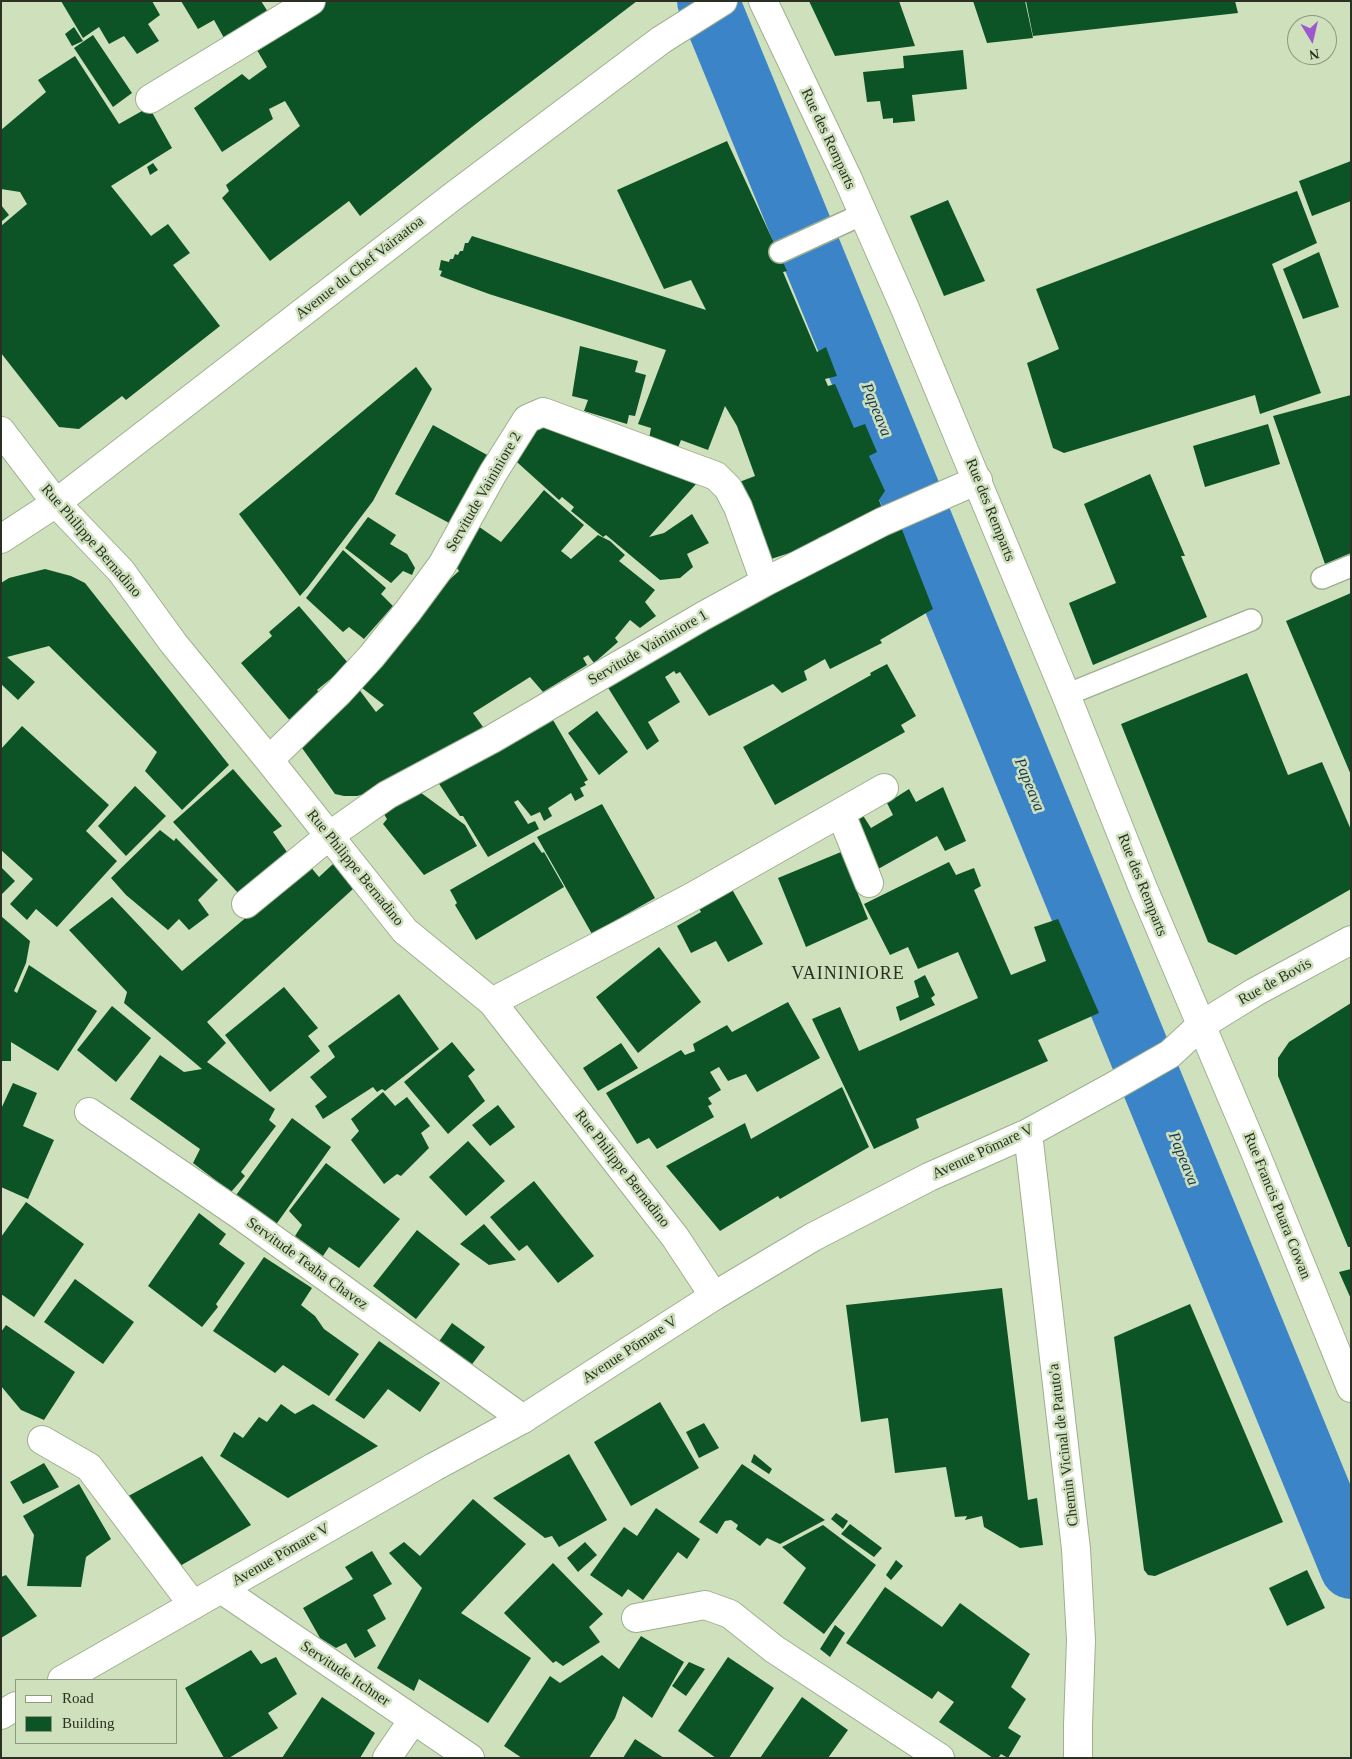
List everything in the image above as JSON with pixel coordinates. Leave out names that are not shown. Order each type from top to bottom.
[{"type":"street","points":[[150,99],[311,1]]},
{"type":"street","name":"Avenue du Chef Vairaatoa","points":[[1,539],[56,503],[452,197],[661,40],[723,1]]},
{"type":"street","name":"Rue des Remparts","points":[[763,1],[904,306],[978,480],[1200,1026]]},
{"type":"street","name":"Servitude Vaininiore 2","points":[[269,760],[345,685],[371,657],[408,611],[442,565],[493,473],[527,419],[543,412],[716,476],[728,488],[738,507],[765,582]]},
{"type":"street","name":"Rue Philippe Bernadino","points":[[1,431],[56,503],[121,571],[174,644],[405,931],[492,1002],[675,1237],[714,1296]]},
{"type":"street","name":"Servitude Vaininiore 1","points":[[246,904],[329,836],[387,795],[492,739],[765,582],[882,522],[978,480]]},
{"type":"street","points":[[492,1002],[692,897],[884,788]]},
{"type":"street","points":[[841,814],[869,883]]},
{"type":"street","name":"Rue de Bovis","points":[[1200,1026],[1255,992],[1351,940]]},
{"type":"street","name":"Avenue Pōmare V","points":[[64,1679],[523,1418],[714,1296],[821,1233],[929,1177],[1028,1133],[1112,1088],[1170,1054],[1200,1026]]},
{"type":"street","name":"Rue Francis Puara Cowan","points":[[1200,1026],[1253,1147],[1351,1388]]},
{"type":"street","name":"Servitude Teaha Chavez","points":[[89,1112],[240,1215],[523,1418]]},
{"type":"street","name":"Chemin Vicinal de Patuto'a","points":[[1028,1133],[1076,1549],[1081,1640],[1078,1758]]},
{"type":"street","points":[[42,1440],[89,1467],[193,1605]]},
{"type":"street","name":"Servitude Itchner","points":[[221,1589],[470,1758]]},
{"type":"street","points":[[636,1618],[705,1605],[730,1614],[774,1649],[940,1758]]},
{"type":"street","points":[[1,1715],[15,1707]]},
{"type":"street","points":[[387,1758],[413,1720]]},
{"type":"lane","points":[[780,252],[862,214]]},
{"type":"lane","points":[[1322,578],[1351,566]]},
{"type":"lane","points":[[1066,695],[1251,620]]},
{"type":"building","points":[[61,1],[152,1],[160,15],[148,24],[159,41],[137,54],[124,36],[109,44],[99,27],[83,38]]},
{"type":"building","points":[[181,1],[261,1],[268,12],[224,38],[214,20],[198,29]]},
{"type":"building","points":[[326,1],[637,1],[477,123],[360,216],[349,201],[270,261],[222,198],[229,191],[226,185],[300,126],[285,101],[269,109],[273,119],[222,152],[194,108],[242,74],[249,80],[267,67],[254,45]]},
{"type":"building","points":[[809,1],[899,1],[915,46],[835,56]]},
{"type":"building","points":[[973,1],[1025,1],[1033,38],[987,43]]},
{"type":"building","points":[[1026,1],[1235,1],[1238,13],[1033,36]]},
{"type":"building","points":[[74,27],[83,41],[72,46],[65,34]]},
{"type":"building","points":[[93,35],[132,93],[113,107],[74,48]]},
{"type":"building","points":[[963,50],[967,89],[912,95],[915,121],[893,123],[893,118],[883,119],[880,101],[867,102],[863,72],[904,68],[903,56]]},
{"type":"building","points":[[75,56],[119,124],[149,107],[172,148],[111,186],[151,236],[168,224],[190,253],[173,265],[220,326],[126,400],[122,396],[79,429],[59,427],[1,353],[1,226],[27,204],[20,192],[1,189],[1,130],[46,92],[38,80]]},
{"type":"building","points":[[727,141],[787,271],[783,272],[817,352],[826,347],[837,376],[825,379],[828,386],[835,384],[854,428],[865,424],[877,452],[869,456],[885,491],[879,500],[882,508],[818,538],[820,543],[765,561],[734,484],[755,476],[737,426],[725,406],[708,450],[681,440],[677,450],[649,439],[651,428],[638,424],[666,350],[489,294],[440,276],[442,271],[439,270],[441,260],[449,262],[450,259],[453,259],[455,254],[458,255],[460,251],[463,251],[465,243],[468,243],[472,236],[706,310],[691,280],[664,289],[617,190]]},
{"type":"building","points":[[1351,161],[1351,201],[1312,216],[1299,181]]},
{"type":"building","points":[[153,163],[158,170],[150,175],[147,167]]},
{"type":"building","points":[[1297,191],[1317,243],[1272,264],[1321,393],[1260,414],[1255,395],[1064,453],[1053,448],[1027,363],[1059,349],[1036,289]]},
{"type":"building","points":[[948,200],[985,281],[944,296],[910,216]]},
{"type":"building","points":[[1,205],[9,215],[1,222]]},
{"type":"building","points":[[1319,252],[1339,307],[1303,319],[1283,269]]},
{"type":"building","points":[[580,346],[638,361],[635,372],[646,375],[635,416],[629,415],[627,424],[584,411],[588,400],[572,396]]},
{"type":"building","points":[[416,367],[432,389],[373,501],[300,596],[239,514]]},
{"type":"building","points":[[1351,395],[1351,553],[1325,564],[1273,416]]},
{"type":"building","points":[[538,423],[624,447],[696,484],[649,537],[664,533],[692,514],[709,543],[687,554],[693,567],[680,578],[660,580],[606,535],[603,537],[571,511],[574,507],[562,497],[559,500],[508,454]]},
{"type":"building","points":[[1268,424],[1280,464],[1205,487],[1193,446]]},
{"type":"building","points":[[433,425],[489,456],[451,524],[395,494]]},
{"type":"building","points":[[1150,474],[1185,556],[1181,556],[1207,617],[1093,665],[1069,603],[1116,583],[1084,504]]},
{"type":"building","points":[[544,490],[584,525],[561,551],[571,559],[598,535],[610,541],[625,555],[619,561],[655,590],[645,602],[656,616],[640,628],[630,620],[615,638],[618,642],[594,663],[588,655],[583,658],[587,665],[543,692],[530,677],[473,713],[483,727],[420,765],[405,770],[375,791],[357,796],[335,794],[297,741],[355,684],[376,712],[384,705],[357,684],[445,579],[449,580],[459,571],[451,559],[475,524],[501,542]]},
{"type":"building","points":[[368,517],[396,535],[390,544],[407,554],[415,568],[412,575],[403,571],[391,583],[345,548]]},
{"type":"building","points":[[899,522],[933,609],[880,640],[882,643],[830,669],[825,659],[804,671],[807,680],[782,693],[773,684],[709,716],[680,672],[676,674],[674,671],[665,677],[680,702],[648,722],[659,741],[647,750],[602,678]]},
{"type":"building","points":[[343,550],[386,588],[381,594],[393,606],[364,639],[349,627],[343,632],[306,598]]},
{"type":"building","points":[[45,569],[71,576],[85,583],[229,765],[182,810],[145,771],[157,752],[49,646],[7,657],[35,682],[18,700],[1,684],[1,583],[9,578]]},
{"type":"building","points":[[1351,593],[1351,775],[1286,621]]},
{"type":"building","points":[[299,606],[349,664],[317,690],[322,696],[292,723],[241,663],[272,636],[269,632]]},
{"type":"building","points":[[887,664],[916,716],[901,725],[905,732],[775,805],[743,747],[871,675],[870,673]]},
{"type":"building","points":[[1247,673],[1288,775],[1322,762],[1351,830],[1351,889],[1236,955],[1208,942],[1121,724]]},
{"type":"building","points":[[546,708],[588,780],[584,782],[586,785],[580,788],[584,796],[575,801],[571,793],[548,808],[552,816],[544,821],[540,812],[531,816],[518,800],[514,802],[528,824],[535,821],[539,829],[488,857],[463,816],[460,816],[434,776]]},
{"type":"building","points":[[597,711],[628,752],[599,775],[568,733]]},
{"type":"building","points":[[22,726],[109,805],[86,831],[117,861],[57,927],[36,909],[27,920],[10,904],[33,879],[1,850],[1,749]]},
{"type":"building","points":[[233,769],[282,826],[273,832],[287,852],[238,893],[173,822]]},
{"type":"building","points":[[135,786],[166,816],[126,856],[98,826]]},
{"type":"building","points":[[413,787],[465,825],[477,846],[424,875],[383,824],[387,819],[380,808]]},
{"type":"building","points":[[943,787],[966,841],[945,851],[937,836],[871,873],[849,822],[862,814],[871,828],[893,815],[887,803],[909,789],[916,802]]},
{"type":"building","points":[[602,804],[655,898],[592,934],[537,837]]},
{"type":"building","points":[[160,830],[174,841],[176,838],[218,880],[198,900],[209,915],[189,930],[179,919],[168,930],[126,895],[111,878]]},
{"type":"building","points":[[534,842],[542,853],[544,852],[564,887],[476,940],[455,905],[457,903],[450,890]]},
{"type":"building","points":[[841,852],[868,919],[806,947],[778,878]]},
{"type":"building","points":[[949,862],[956,875],[974,868],[981,886],[974,890],[1011,975],[1046,961],[1034,927],[1058,919],[1099,1013],[1038,1040],[1048,1061],[916,1119],[919,1128],[874,1149],[812,1019],[840,1007],[859,1051],[978,998],[958,952],[918,969],[908,947],[890,955],[864,904]]},
{"type":"building","points":[[333,864],[353,889],[207,1022],[226,1043],[207,1062],[275,1109],[269,1120],[276,1126],[241,1172],[245,1176],[231,1192],[193,1163],[200,1149],[130,1099],[160,1055],[184,1072],[202,1069],[124,1003],[127,992],[69,930],[112,897],[182,971],[309,865],[319,877]]},
{"type":"building","points":[[1,867],[15,881],[1,895]]},
{"type":"building","points":[[729,884],[763,944],[728,962],[716,941],[691,953],[677,926],[701,912],[696,903]]},
{"type":"building","points":[[1,916],[30,941],[26,963],[14,991],[17,993],[29,965],[97,1011],[58,1071],[11,1042],[11,1061],[1,1061]]},
{"type":"building","points":[[659,947],[701,1002],[638,1053],[596,997]]},
{"type":"building","points":[[925,975],[935,995],[931,998],[935,1005],[900,1021],[896,1007],[919,997],[914,981]]},
{"type":"building","points":[[284,987],[318,1028],[308,1036],[320,1051],[270,1092],[225,1035]]},
{"type":"building","points":[[399,994],[439,1049],[385,1091],[382,1089],[377,1092],[373,1087],[323,1119],[315,1106],[327,1097],[310,1077],[335,1057],[328,1046]]},
{"type":"building","points":[[788,1002],[820,1058],[757,1092],[746,1074],[728,1081],[719,1067],[710,1072],[721,1090],[708,1098],[712,1104],[708,1106],[714,1117],[657,1149],[649,1138],[637,1144],[606,1093],[681,1050],[685,1055],[695,1051],[693,1044],[727,1025],[732,1032]]},
{"type":"building","points":[[1351,1003],[1351,1247],[1348,1247],[1278,1076],[1278,1058],[1289,1042]]},
{"type":"building","points":[[112,1006],[151,1038],[116,1082],[77,1050]]},
{"type":"building","points":[[452,1042],[475,1070],[468,1076],[485,1101],[448,1134],[404,1082]]},
{"type":"building","points":[[621,1043],[638,1068],[598,1091],[583,1068]]},
{"type":"building","points":[[13,1083],[37,1093],[23,1126],[54,1140],[28,1199],[1,1187],[1,1109]]},
{"type":"building","points":[[842,1087],[869,1147],[780,1199],[778,1196],[720,1231],[666,1166],[745,1123],[751,1139]]},
{"type":"building","points":[[383,1092],[395,1106],[407,1097],[430,1126],[421,1133],[429,1148],[401,1176],[397,1174],[384,1184],[351,1140],[359,1131],[351,1119]]},
{"type":"building","points":[[498,1105],[515,1127],[490,1146],[472,1125]]},
{"type":"building","points":[[292,1118],[331,1147],[275,1226],[234,1198]]},
{"type":"building","points":[[468,1141],[505,1181],[466,1216],[429,1177]]},
{"type":"building","points":[[326,1163],[400,1219],[359,1268],[329,1247],[323,1256],[295,1236],[302,1225],[289,1211]]},
{"type":"building","points":[[534,1181],[594,1256],[558,1283],[527,1245],[519,1251],[490,1217]]},
{"type":"building","points":[[26,1202],[84,1244],[34,1317],[1,1294],[1,1237]]},
{"type":"building","points":[[199,1213],[226,1234],[219,1244],[245,1263],[216,1304],[218,1307],[202,1327],[148,1286]]},
{"type":"building","points":[[484,1224],[516,1260],[489,1265],[460,1244]]},
{"type":"building","points":[[417,1230],[460,1264],[416,1319],[373,1286]]},
{"type":"building","points":[[264,1257],[312,1288],[301,1305],[315,1316],[324,1329],[359,1354],[329,1396],[283,1365],[275,1373],[213,1331]]},
{"type":"building","points":[[1351,1269],[1351,1299],[1339,1272]]},
{"type":"building","points":[[75,1279],[134,1322],[103,1364],[44,1322]]},
{"type":"building","points":[[1002,1288],[1028,1500],[1037,1498],[1043,1545],[1020,1548],[984,1527],[982,1516],[965,1520],[967,1516],[955,1517],[946,1467],[895,1473],[888,1418],[861,1422],[846,1305]]},
{"type":"building","points":[[1190,1304],[1283,1522],[1155,1576],[1148,1575],[1144,1570],[1114,1337]]},
{"type":"building","points":[[452,1323],[485,1347],[470,1367],[438,1343]]},
{"type":"building","points":[[6,1325],[75,1372],[44,1420],[21,1410],[1,1386],[1,1332]]},
{"type":"building","points":[[379,1341],[440,1383],[420,1412],[388,1389],[364,1419],[335,1400]]},
{"type":"building","points":[[660,1402],[699,1468],[631,1506],[594,1442]]},
{"type":"building","points":[[281,1404],[295,1414],[313,1404],[378,1446],[288,1498],[220,1456],[234,1432],[243,1438],[259,1417],[267,1422]]},
{"type":"building","points":[[704,1423],[719,1448],[699,1458],[686,1432]]},
{"type":"building","points":[[569,1454],[607,1520],[559,1547],[552,1536],[545,1538],[493,1498]]},
{"type":"building","points":[[754,1454],[772,1469],[769,1474],[751,1462]]},
{"type":"building","points":[[202,1456],[251,1525],[173,1570],[121,1500]]},
{"type":"building","points":[[44,1463],[59,1487],[23,1504],[10,1482]]},
{"type":"building","points":[[742,1464],[825,1520],[780,1544],[767,1538],[760,1546],[736,1529],[738,1525],[731,1520],[725,1521],[717,1534],[699,1522]]},
{"type":"building","points":[[79,1484],[111,1539],[86,1557],[81,1587],[27,1586],[34,1535],[23,1516]]},
{"type":"building","points":[[473,1499],[526,1544],[461,1613],[531,1658],[488,1723],[419,1679],[414,1691],[377,1668],[422,1588],[389,1553],[404,1542],[420,1556]]},
{"type":"building","points":[[656,1508],[700,1539],[687,1559],[678,1552],[643,1600],[628,1589],[622,1597],[590,1575],[624,1527],[637,1536]]},
{"type":"building","points":[[836,1513],[848,1521],[843,1529],[831,1519]]},
{"type":"building","points":[[850,1524],[882,1548],[874,1557],[841,1534]]},
{"type":"building","points":[[823,1525],[876,1565],[824,1634],[783,1603],[806,1568],[782,1547]]},
{"type":"building","points":[[585,1542],[597,1555],[578,1572],[567,1558]]},
{"type":"building","points":[[372,1551],[392,1584],[373,1595],[386,1619],[367,1630],[376,1646],[355,1658],[346,1643],[336,1648],[320,1638],[303,1608],[353,1579],[345,1567]]},
{"type":"building","points":[[896,1560],[903,1566],[891,1580],[886,1575]]},
{"type":"building","points":[[553,1563],[603,1614],[589,1627],[600,1642],[563,1666],[556,1661],[553,1663],[504,1613]]},
{"type":"building","points":[[1307,1570],[1325,1608],[1287,1626],[1269,1588]]},
{"type":"building","points":[[6,1575],[37,1616],[1,1638],[1,1577]]},
{"type":"building","points":[[885,1587],[942,1627],[960,1603],[1030,1654],[1011,1687],[1026,1699],[1008,1728],[1021,1736],[1008,1758],[1001,1754],[998,1758],[993,1758],[939,1722],[954,1702],[938,1691],[932,1699],[846,1643]]},
{"type":"building","points":[[835,1625],[845,1633],[830,1657],[820,1649]]},
{"type":"building","points":[[641,1636],[684,1662],[652,1718],[623,1696],[615,1718],[589,1758],[522,1758],[504,1746],[550,1676],[560,1683],[602,1655],[619,1669]]},
{"type":"building","points":[[251,1650],[261,1664],[276,1657],[297,1694],[268,1713],[278,1728],[229,1758],[224,1758],[185,1688]]},
{"type":"building","points":[[728,1657],[774,1688],[729,1758],[716,1758],[678,1731]]},
{"type":"building","points":[[689,1662],[705,1669],[686,1696],[672,1686]]},
{"type":"building","points":[[322,1697],[375,1733],[360,1758],[282,1758]]},
{"type":"building","points":[[802,1697],[848,1730],[828,1758],[760,1758]]},
{"type":"building","points":[[635,1739],[664,1758],[623,1758]]},
{"type":"waterway","name":"Papeava","points":[[708,1],[1351,1568]]},
{"type":"district","name":"VAININIORE","points":[[848,974]]}]
